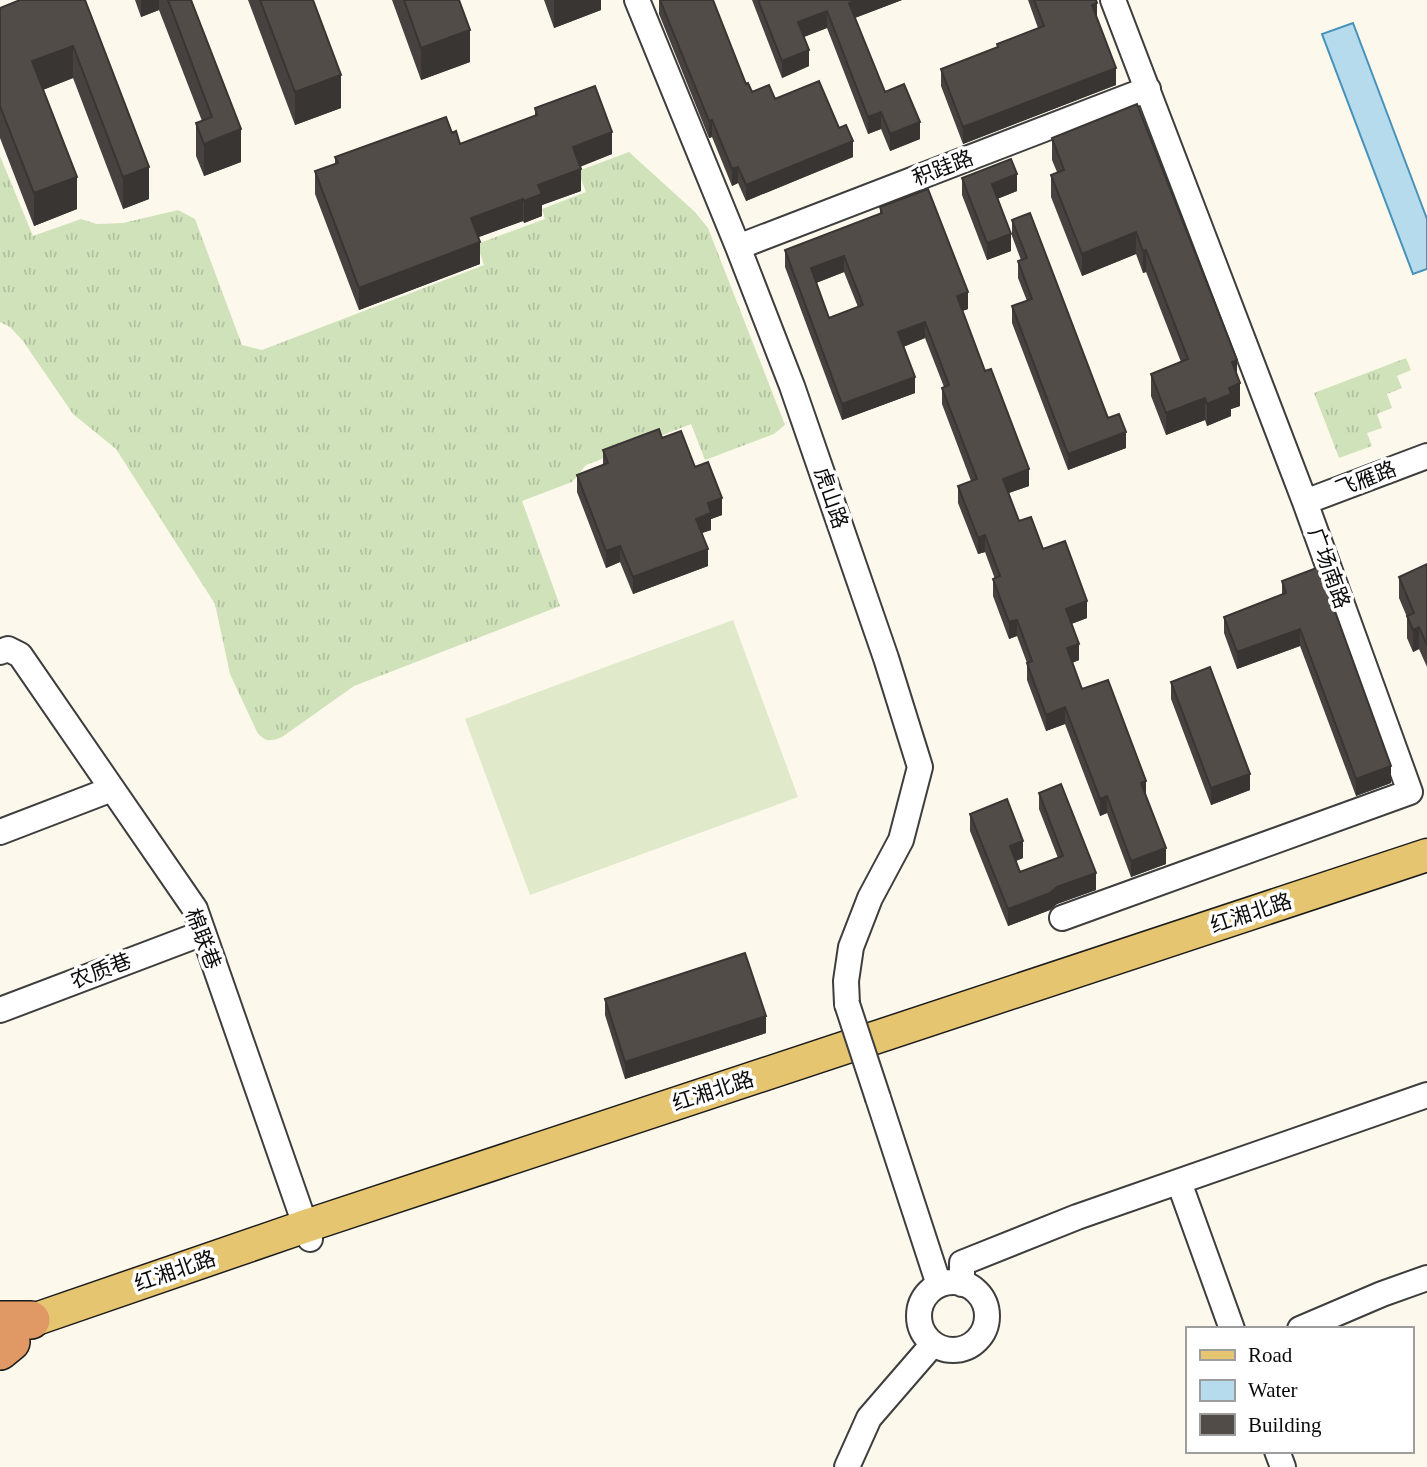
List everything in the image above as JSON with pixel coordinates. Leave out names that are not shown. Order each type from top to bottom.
[{"type":"main road","name":"红湘北路","points":[[7,1335],[1427,855]]},
{"type":"main road","name":"红湘北路","points":[[308,1233],[1427,872]]},
{"type":"street","name":"广场南路","points":[[1062,918],[1410,792],[1305,502],[1113,0]]},
{"type":"street","name":"虎山路","points":[[644,2],[801,412],[886,658],[920,767],[901,841],[870,898],[851,947],[846,981],[847,1004],[878,1098],[950,1284]]},
{"type":"street","name":"积跬路","points":[[738,247],[1148,89]]},
{"type":"street","name":"飞雁路","points":[[1305,502],[1427,456]]},
{"type":"street","name":"棉联巷","points":[[0,652],[8,649],[20,655],[195,909],[308,1233]]},
{"type":"street","points":[[0,832],[112,789]]},
{"type":"street","name":"农质巷","points":[[0,1010],[203,933]]},
{"type":"street","points":[[950,1284],[962,1263],[1077,1217],[1427,1095]]},
{"type":"street","points":[[1179,1182],[1232,1327]]},
{"type":"street","points":[[1305,1327],[1427,1278]]},
{"type":"street","points":[[950,1284],[972,1288],[985,1304],[986,1325],[982,1334],[975,1342],[956,1350],[933,1344],[920,1324],[919,1313],[929,1292],[950,1284]]},
{"type":"street","points":[[847,1467],[869,1418],[933,1344]]},
{"type":"green space","points":[[629,152],[695,212],[708,228],[785,425],[774,434],[705,460],[691,424],[586,465],[572,482],[522,501],[560,606],[354,686],[282,737],[271,740],[263,738],[257,732],[230,674],[215,604],[116,449],[73,414],[23,341],[10,327],[0,322],[0,156],[33,236],[81,219],[97,224],[123,223],[178,210],[195,219],[242,345],[262,350],[484,265],[477,244],[545,219],[542,209],[586,192],[578,171]]},
{"type":"green space","points":[[1406,358],[1411,370],[1397,376],[1402,388],[1387,394],[1392,408],[1377,414],[1382,428],[1367,433],[1372,446],[1339,458],[1314,393]]},
{"type":"green space","points":[[733,620],[798,797],[530,895],[465,719]]},
{"type":"water","points":[[1353,23],[1427,219],[1427,269],[1413,274],[1322,34]]},
{"type":"building","points":[[20,0],[85,0],[149,167],[123,177],[73,46],[32,61],[77,177],[34,193],[0,106],[0,8]]},
{"type":"building","points":[[168,0],[191,0],[241,129],[204,144],[196,123],[212,117]]},
{"type":"building","points":[[260,0],[313,0],[341,75],[295,92]]},
{"type":"building","points":[[404,0],[459,0],[470,30],[421,48]]},
{"type":"building","points":[[660,0],[713,0],[746,84],[748,83],[752,92],[769,85],[775,99],[819,81],[839,128],[846,125],[853,141],[746,185],[738,167],[732,169],[712,120],[709,121]]},
{"type":"building","points":[[758,0],[857,0],[849,3],[885,92],[904,84],[920,122],[890,134],[881,112],[868,117],[827,11],[798,22],[809,50],[782,61]]},
{"type":"building","points":[[1034,0],[1096,0],[1097,3],[1092,5],[1116,68],[963,127],[941,69],[1044,26]]},
{"type":"building","points":[[595,86],[612,132],[573,147],[581,169],[538,185],[542,194],[471,218],[480,242],[359,288],[315,171],[338,163],[335,157],[446,117],[452,133],[456,131],[460,144],[537,115],[535,108]]},
{"type":"building","points":[[1137,104],[1237,360],[1232,362],[1240,383],[1229,388],[1231,394],[1207,404],[1205,398],[1166,413],[1151,374],[1188,359],[1146,250],[1143,251],[1136,232],[1082,254],[1051,175],[1064,170],[1052,138]]},
{"type":"building","points":[[1011,159],[1017,174],[992,184],[1011,234],[987,243],[962,178]]},
{"type":"building","points":[[928,189],[968,292],[957,296],[985,371],[991,369],[1029,469],[1003,479],[1019,521],[1031,517],[1043,549],[1065,541],[1087,601],[1066,609],[1079,644],[1067,648],[1082,689],[1108,680],[1146,781],[1141,783],[1166,848],[1131,861],[1107,796],[1100,799],[1065,707],[1046,715],[1027,663],[1032,661],[1017,620],[1009,622],[993,579],[1000,576],[985,535],[978,538],[958,486],[977,479],[942,388],[949,385],[925,322],[898,332],[915,377],[842,404],[785,250],[882,213],[880,207]],"holes":[[[844,256],[863,305],[829,318],[811,268]]]},
{"type":"building","points":[[1030,213],[1108,418],[1119,414],[1126,432],[1068,454],[1012,306],[1032,299],[1018,261],[1027,258],[1012,220]]},
{"type":"building","points":[[659,429],[662,438],[681,431],[695,467],[708,462],[722,498],[708,503],[711,513],[696,519],[708,549],[633,577],[620,546],[606,551],[577,475],[608,463],[603,450]]},
{"type":"building","points":[[1427,564],[1427,645],[1419,627],[1413,630],[1407,616],[1414,613],[1399,577]]},
{"type":"building","points":[[1319,567],[1391,766],[1356,779],[1300,629],[1237,652],[1224,617],[1286,593],[1282,581]]},
{"type":"building","points":[[1210,667],[1250,774],[1211,788],[1171,682]]},
{"type":"building","points":[[1061,784],[1096,873],[1008,909],[970,814],[1007,799],[1023,841],[1010,846],[1020,872],[1063,856],[1039,793]]},
{"type":"building","points":[[745,953],[766,1016],[625,1062],[605,999]]}]
